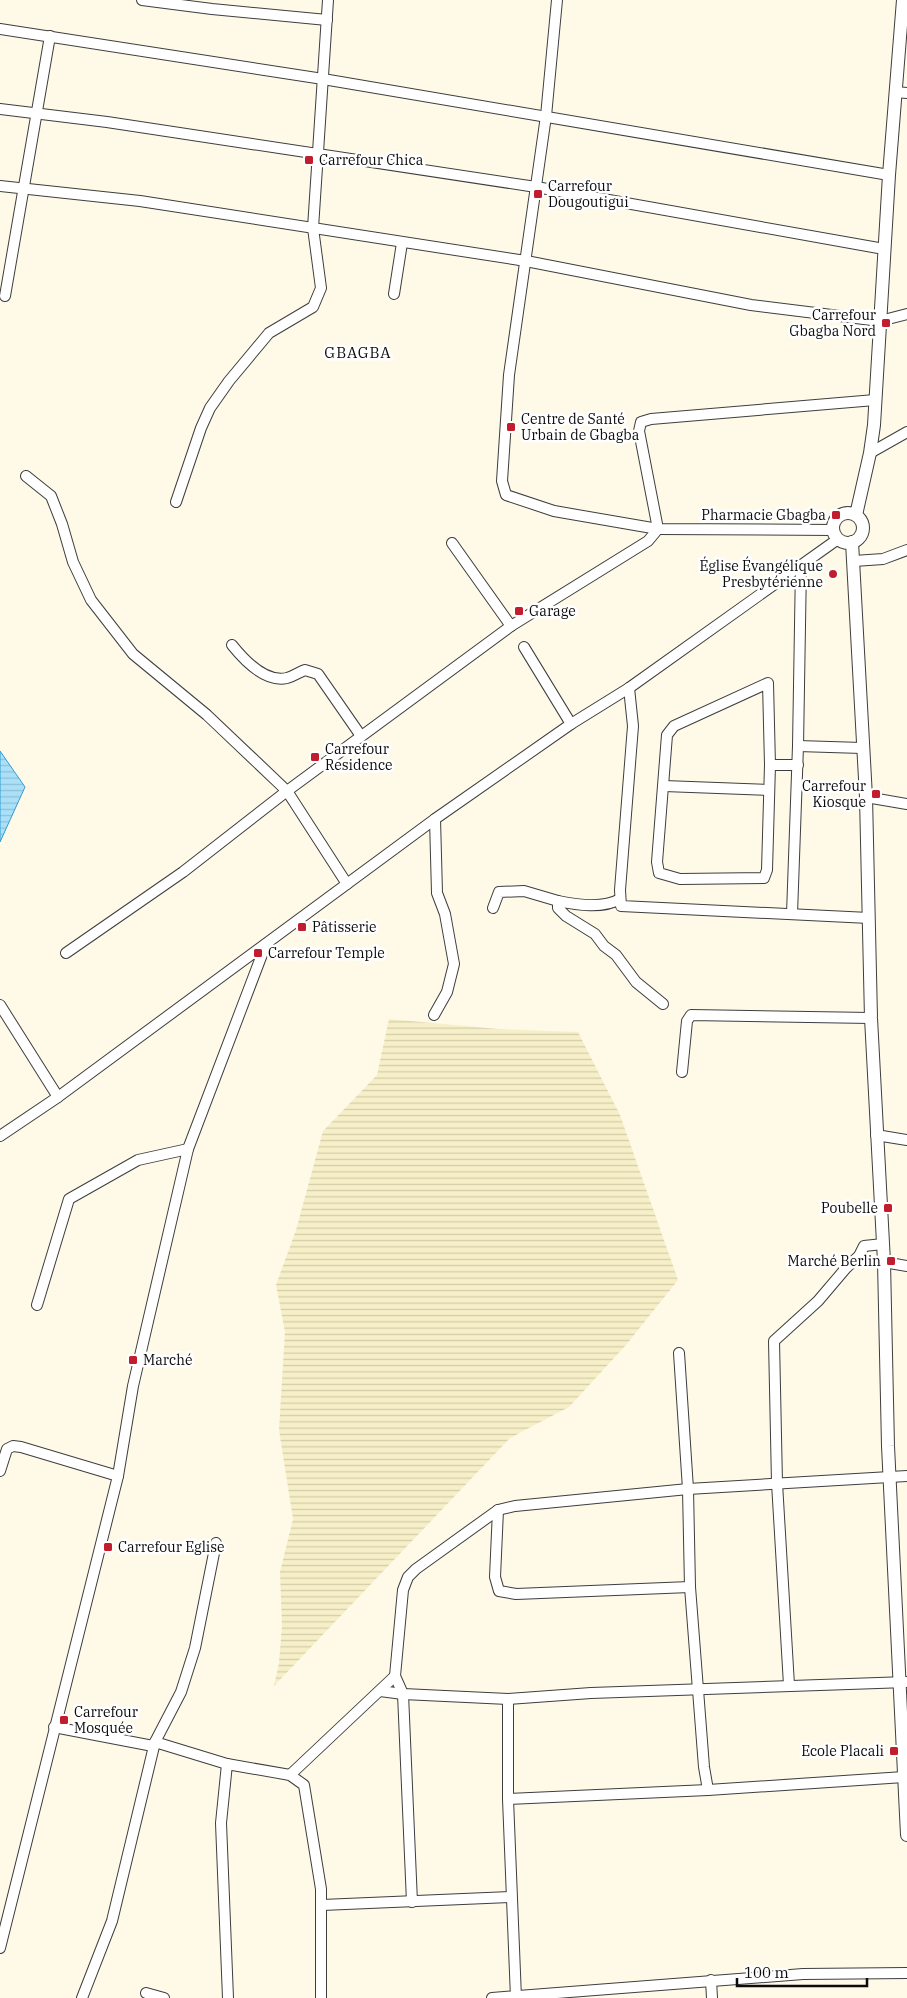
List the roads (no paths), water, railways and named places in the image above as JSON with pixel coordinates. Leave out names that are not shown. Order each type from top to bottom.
[{"type":"street","points":[[142,0],[212,10],[327,20]]},
{"type":"street","points":[[176,502],[201,428],[210,408],[229,381],[269,333],[313,307],[319,295],[321,288],[313,228],[328,0]]},
{"type":"street","points":[[557,0],[546,116],[509,375],[502,481],[506,495],[554,511],[658,528],[836,534],[852,542]]},
{"type":"street","points":[[852,542],[860,537],[864,527],[856,515],[870,453],[875,400],[889,175],[901,93],[904,1]]},
{"type":"street","points":[[0,29],[323,79],[889,175]]},
{"type":"street","points":[[5,296],[50,36]]},
{"type":"street","points":[[0,109],[536,187],[884,250]]},
{"type":"street","points":[[0,186],[140,201],[526,261],[751,305],[880,321],[907,314]]},
{"type":"street","points":[[394,294],[402,243]]},
{"type":"street","points":[[658,528],[639,431],[641,422],[651,419],[875,400]]},
{"type":"street","points":[[870,453],[907,432]]},
{"type":"street","points":[[26,476],[51,496],[62,524],[73,562],[91,600],[133,654],[207,716],[287,791],[348,884]]},
{"type":"street","points":[[836,534],[835,521],[842,514],[856,515]]},
{"type":"street","points":[[66,953],[183,872],[287,791],[511,626],[648,540],[658,528]]},
{"type":"street","points":[[0,1136],[58,1097],[435,819],[571,724],[629,688],[800,566],[836,534]]},
{"type":"street","points":[[852,542],[866,797],[871,1018],[884,1262],[889,1476],[903,1682],[907,1835]]},
{"type":"street","points":[[452,543],[511,626]]},
{"type":"street","points":[[883,559],[907,550]]},
{"type":"street","points":[[854,561],[907,558]]},
{"type":"street","points":[[792,914],[798,765],[800,566]]},
{"type":"street","points":[[232,645],[254,668],[276,678],[286,679],[306,670],[318,674],[361,736]]},
{"type":"street","points":[[524,647],[571,724]]},
{"type":"street","points":[[768,683],[770,765],[767,870],[764,878],[680,880],[659,873],[657,862],[667,735],[674,726],[768,683]]},
{"type":"street","points":[[629,688],[633,726],[620,899],[622,906],[627,908],[869,918]]},
{"type":"street","points":[[798,746],[862,748]]},
{"type":"street","points":[[770,765],[798,765]]},
{"type":"street","points":[[664,786],[769,790]]},
{"type":"street","points":[[866,797],[907,804]]},
{"type":"street","points":[[434,1015],[447,992],[454,964],[445,914],[437,892],[435,819]]},
{"type":"street","points":[[493,908],[499,892],[524,891],[558,901],[587,905],[612,904],[620,899]]},
{"type":"street","points":[[558,901],[558,908],[566,916],[595,934],[604,946],[616,955],[636,982],[663,1004]]},
{"type":"street","points":[[0,1948],[15,1896],[54,1727],[118,1476],[133,1386],[188,1149],[266,944]]},
{"type":"street","points":[[0,1005],[58,1097]]},
{"type":"street","points":[[682,1072],[687,1021],[691,1015],[871,1018]]},
{"type":"street","points":[[876,1135],[907,1140]]},
{"type":"street","points":[[37,1305],[69,1199],[138,1160],[188,1149]]},
{"type":"street","points":[[789,1685],[777,1483],[774,1341],[818,1301],[846,1268],[859,1256],[864,1246],[883,1244]]},
{"type":"street","points":[[884,1262],[907,1266]]},
{"type":"street","points":[[678,1354],[688,1489],[690,1587],[708,1790]]},
{"type":"street","points":[[0,1471],[8,1449],[13,1446],[21,1446],[118,1476]]},
{"type":"street","points":[[412,1902],[403,1694],[396,1676],[403,1590],[408,1577],[416,1568],[498,1510],[596,1497],[688,1489],[907,1476]]},
{"type":"street","points":[[498,1510],[496,1577],[499,1591],[516,1594],[690,1587]]},
{"type":"street","points":[[82,1998],[112,1921],[154,1744],[181,1692],[195,1648],[216,1543]]},
{"type":"street","points":[[290,1776],[396,1676]]},
{"type":"street","points":[[380,1691],[403,1694],[508,1699],[591,1693],[903,1682]]},
{"type":"street","points":[[508,1699],[508,1798],[516,1997]]},
{"type":"street","points":[[54,1727],[154,1744],[227,1764],[290,1776],[304,1785],[322,1905],[322,1998]]},
{"type":"street","points":[[227,1764],[221,1823],[228,1998]]},
{"type":"street","points":[[508,1798],[708,1790],[904,1777]]},
{"type":"street","points":[[322,1905],[511,1897]]},
{"type":"street","points":[[492,1998],[803,1974],[907,1973]]},
{"type":"street","points":[[711,1980],[712,1998]]},
{"type":"street","points":[[146,1993],[164,1998]]},
{"type":"water","points":[[0,751],[25,787],[0,842]]},
{"type":"place","name":"Carrefour Chica","points":[[309,160]]},
{"type":"place","name":"Carrefour Dougoutigui","points":[[538,194]]},
{"type":"place","name":"Carrefour Gbagba Nord","points":[[886,323]]},
{"type":"place","name":"Centre de Santé Urbain de Gbagba","points":[[511,427]]},
{"type":"place","name":"Pharmacie Gbagba","points":[[836,515]]},
{"type":"place","name":"Église Évangélique Presbytérienne","points":[[833,574]]},
{"type":"place","name":"Garage","points":[[519,611]]},
{"type":"place","name":"Carrefour Residence","points":[[315,757]]},
{"type":"place","name":"Carrefour Kiosque","points":[[876,794]]},
{"type":"place","name":"Pâtisserie","points":[[302,927]]},
{"type":"place","name":"Carrefour Temple","points":[[258,953]]},
{"type":"place","name":"Poubelle","points":[[888,1208]]},
{"type":"place","name":"Marché Berlin","points":[[891,1261]]},
{"type":"place","name":"Marché","points":[[133,1360]]},
{"type":"place","name":"Carrefour Eglise","points":[[108,1547]]},
{"type":"place","name":"Carrefour Mosquée","points":[[64,1720]]},
{"type":"place","name":"Ecole Placali","points":[[894,1751]]},
{"type":"district","name":"GBAGBA","points":[[358,353]]}]
